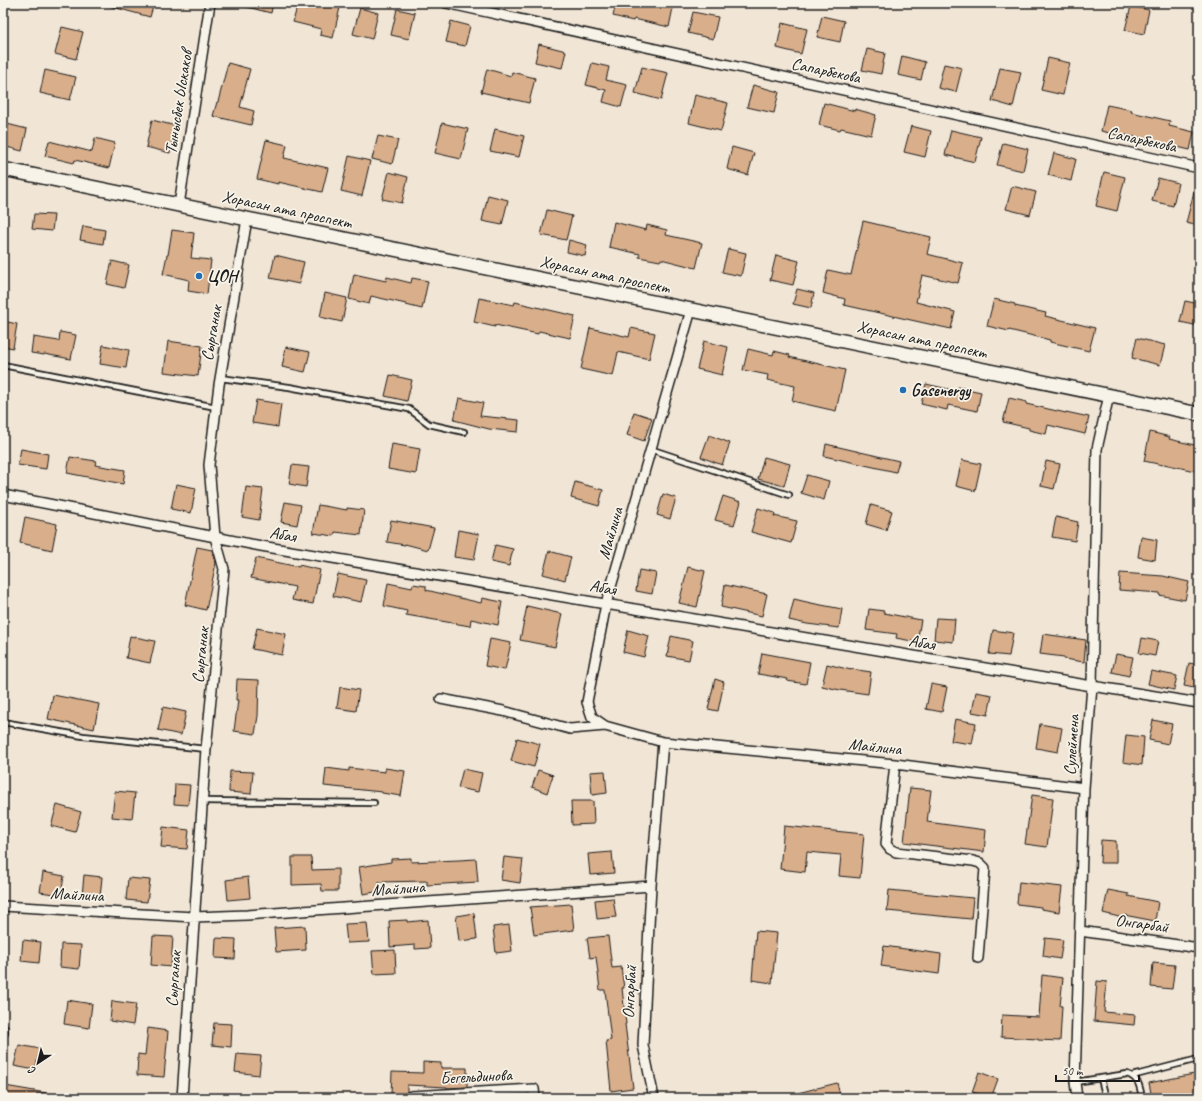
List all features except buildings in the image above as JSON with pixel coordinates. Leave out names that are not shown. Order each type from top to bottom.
[{"type":"main road","name":"Хорасан ата проспект","points":[[3,170],[1199,414]]},
{"type":"street","name":"Тынысбек Ыскаков","points":[[179,205],[210,3]]},
{"type":"street","name":"Сапарбекова","points":[[446,3],[1199,168]]},
{"type":"street","name":"Сырганак","points":[[182,1098],[206,749],[224,569],[215,537],[209,465],[220,378],[247,219]]},
{"type":"street","name":"Майлина","points":[[691,310],[606,604],[587,702],[592,717],[605,726],[663,742],[896,764],[1084,788]]},
{"type":"street","name":"Сулеймена","points":[[1077,1098],[1075,1082],[1084,788],[1092,686],[1097,449],[1109,395]]},
{"type":"street","name":"Абая","points":[[3,495],[262,546],[1199,703]]},
{"type":"street","points":[[441,699],[503,711],[570,729],[605,726]]},
{"type":"street","points":[[651,886],[663,742]]},
{"type":"street","points":[[896,764],[886,844],[890,849],[896,852],[973,861],[980,863],[984,868],[978,958]]},
{"type":"street","name":"Майлина","points":[[3,906],[194,917],[247,915],[651,886]]},
{"type":"street","name":"Онгарбай","points":[[651,886],[643,1045],[654,1098]]},
{"type":"street","name":"Онгарбай","points":[[1080,931],[1199,948]]},
{"type":"street","name":"Бегельдинова","points":[[411,1096],[534,1089],[535,1098]]},
{"type":"lane","points":[[3,365],[216,407]]},
{"type":"lane","points":[[220,378],[288,387],[409,409],[429,424],[464,432]]},
{"type":"lane","points":[[650,449],[789,494]]},
{"type":"lane","points":[[3,722],[83,736],[206,749]]},
{"type":"lane","points":[[202,801],[374,803]]},
{"type":"lane","points":[[1132,1076],[1198,1059]]},
{"type":"lane","points":[[1075,1082],[1127,1074],[1137,1079],[1142,1098]]},
{"type":"lane","points":[[1101,1079],[1106,1098]]},
{"type":"place","name":"ЦОН","points":[[199,276]]},
{"type":"place","name":"Gasenergy","points":[[903,390]]}]
